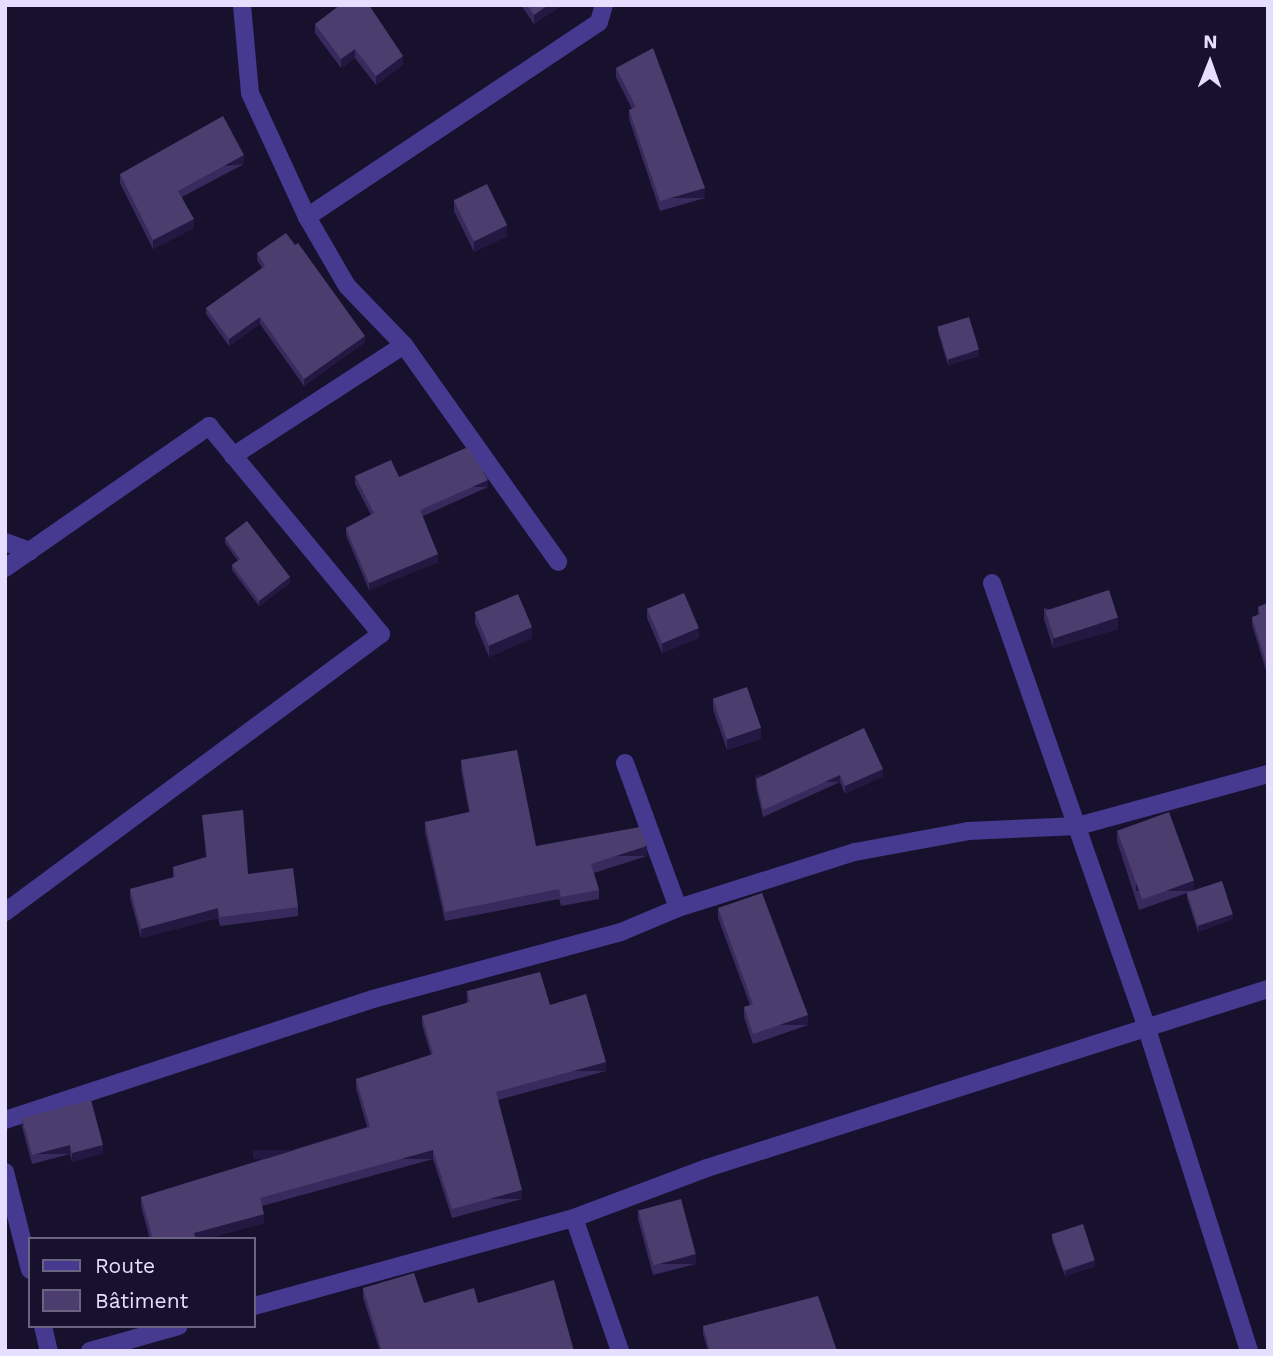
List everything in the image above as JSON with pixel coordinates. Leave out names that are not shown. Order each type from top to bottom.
[{"type":"street","points":[[242,5],[250,93],[307,218],[347,286],[404,345],[558,562]]},
{"type":"street","points":[[307,218],[599,22],[604,5]]},
{"type":"street","points":[[233,456],[404,345]]},
{"type":"street","points":[[5,568],[209,426],[381,634],[5,912]]},
{"type":"street","points":[[5,542],[30,551]]},
{"type":"street","points":[[992,583],[1146,1026],[1249,1351]]},
{"type":"street","points":[[625,763],[678,908]]},
{"type":"street","points":[[5,1120],[373,999],[621,932],[678,908],[855,852],[968,831],[1079,827],[1268,774]]},
{"type":"street","points":[[256,1305],[574,1218],[707,1168],[1268,989]]},
{"type":"street","points":[[5,1172],[28,1262]]},
{"type":"street","points":[[574,1218],[620,1351]]},
{"type":"street","points":[[43,1328],[48,1351]]},
{"type":"street","points":[[90,1351],[172,1328]]},
{"type":"building","points":[[340,5],[369,5],[403,56],[376,76],[355,49],[341,59],[315,24]]},
{"type":"building","points":[[527,5],[548,5],[534,15]]},
{"type":"building","points":[[653,48],[705,188],[660,201],[629,110],[636,107],[616,68]]},
{"type":"building","points":[[223,116],[244,155],[178,191],[194,219],[153,240],[120,174]]},
{"type":"building","points":[[487,184],[507,225],[474,242],[454,200]]},
{"type":"building","points":[[286,233],[295,245],[298,243],[365,336],[304,379],[260,317],[229,339],[206,308],[265,266],[257,253]]},
{"type":"building","points":[[969,317],[979,350],[947,359],[937,327]]},
{"type":"building","points":[[468,447],[488,480],[420,510],[438,554],[369,583],[346,528],[374,513],[355,476],[391,460],[399,477]]},
{"type":"building","points":[[247,521],[290,577],[259,601],[232,565],[240,559],[225,538]]},
{"type":"building","points":[[1109,590],[1118,618],[1054,638],[1045,611]]},
{"type":"building","points":[[684,593],[699,628],[662,644],[647,609]]},
{"type":"building","points":[[518,594],[532,627],[489,646],[475,612]]},
{"type":"building","points":[[1268,603],[1268,669],[1252,617],[1260,614],[1258,607]]},
{"type":"building","points":[[747,687],[761,728],[727,739],[713,699]]},
{"type":"building","points":[[864,728],[883,769],[845,786],[840,775],[763,810],[756,779]]},
{"type":"building","points":[[517,750],[536,846],[640,827],[647,846],[591,864],[599,890],[561,897],[559,889],[445,912],[425,822],[470,812],[461,760]]},
{"type":"building","points":[[243,810],[248,874],[293,868],[298,907],[220,917],[218,908],[141,929],[130,889],[175,877],[173,867],[207,857],[202,815]]},
{"type":"building","points":[[1169,812],[1194,881],[1142,899],[1117,831]]},
{"type":"building","points":[[1222,881],[1233,914],[1198,926],[1187,892]]},
{"type":"building","points":[[762,893],[808,1015],[753,1034],[744,1007],[753,1004],[718,908]]},
{"type":"building","points":[[540,972],[550,1005],[586,994],[606,1062],[496,1092],[522,1190],[452,1209],[433,1150],[260,1198],[264,1214],[194,1233],[195,1237],[152,1237],[141,1197],[370,1127],[356,1079],[433,1054],[422,1016],[470,1002],[467,991]]},
{"type":"building","points":[[91,1100],[103,1145],[72,1153],[70,1145],[32,1155],[22,1118]]},
{"type":"building","points":[[681,1199],[696,1254],[653,1265],[638,1210]]},
{"type":"building","points":[[1083,1224],[1095,1260],[1063,1270],[1052,1234]]},
{"type":"building","points":[[414,1273],[424,1303],[474,1288],[478,1303],[554,1280],[574,1351],[382,1351],[363,1288]]},
{"type":"building","points":[[818,1296],[837,1351],[710,1351],[703,1326]]}]
